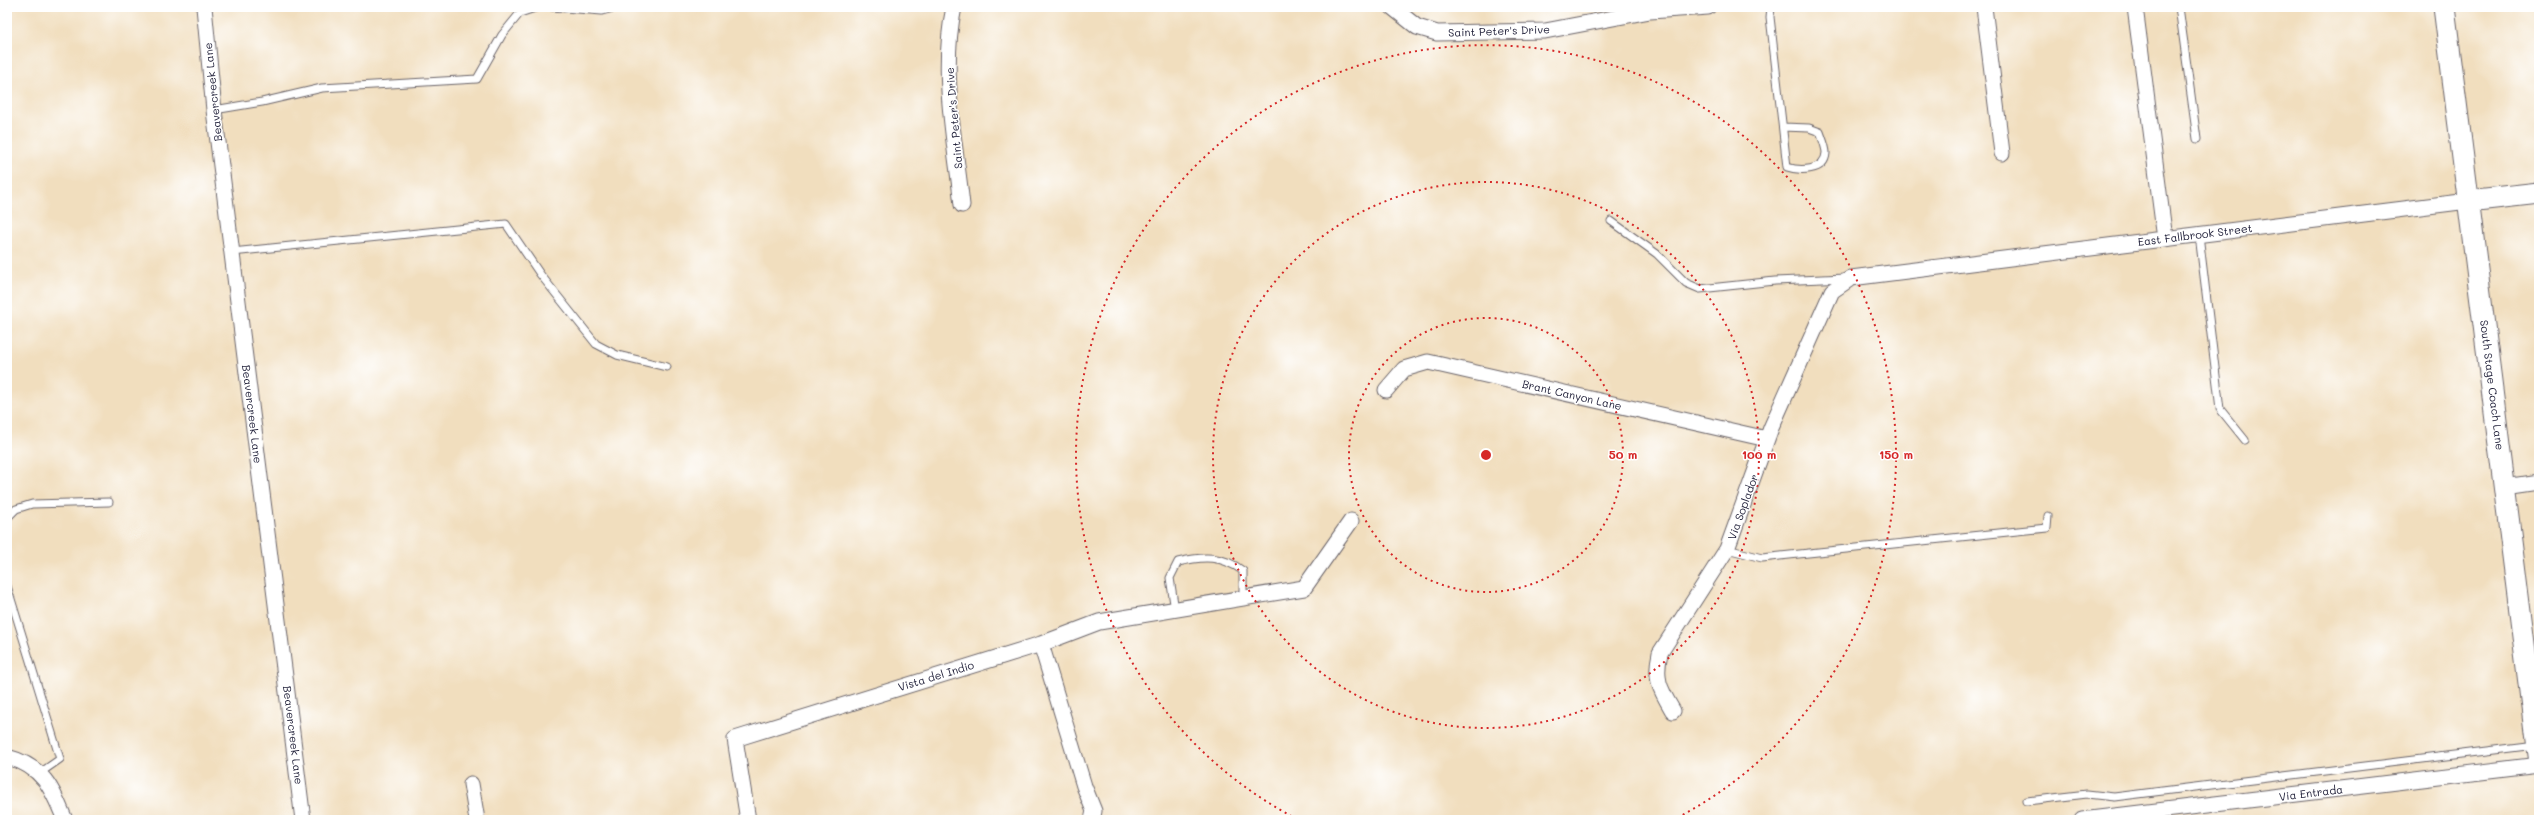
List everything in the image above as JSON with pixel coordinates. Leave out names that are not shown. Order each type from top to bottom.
[{"type":"main road","name":"South Stage Coach Lane","points":[[2444,7],[2538,758]]},
{"type":"main road","name":"East Fallbrook Street","points":[[2468,201],[2539,193]]},
{"type":"street","name":"Beavercreek Lane","points":[[204,7],[214,110],[303,820]]},
{"type":"street","name":"Saint Peter's Drive","points":[[954,7],[950,26],[948,76],[962,205]]},
{"type":"street","name":"Saint Peter's Drive","points":[[1392,7],[1417,27],[1437,33],[1545,31],[1650,11],[1708,7]]},
{"type":"street","points":[[1984,7],[2002,153]]},
{"type":"street","points":[[2135,7],[2165,239]]},
{"type":"street","name":"East Fallbrook Street","points":[[1850,278],[2468,201]]},
{"type":"street","name":"Via Soplador","points":[[1673,711],[1658,685],[1656,669],[1660,653],[1727,550],[1767,439],[1832,291],[1850,278]]},
{"type":"street","name":"Brant Canyon Lane","points":[[1386,390],[1404,369],[1428,362],[1767,439]]},
{"type":"street","points":[[2505,487],[2539,482]]},
{"type":"street","points":[[1092,820],[1094,811],[1084,786],[1041,644],[1099,622],[1304,588],[1351,521]]},
{"type":"street","name":"Vista del Indio","points":[[748,820],[735,738],[1041,644]]},
{"type":"street","points":[[7,757],[20,760],[40,774],[53,790],[65,820]]},
{"type":"street","name":"Via Entrada","points":[[2082,820],[2538,758]]},
{"type":"street","points":[[471,784],[477,820]]},
{"type":"lane","points":[[214,110],[262,102],[322,88],[477,79],[502,35],[520,13],[538,7]]},
{"type":"lane","points":[[552,7],[602,11],[617,7]]},
{"type":"lane","points":[[1771,7],[1770,17],[1787,167],[1798,170],[1816,167],[1824,161],[1826,152],[1820,132],[1810,128],[1783,127]]},
{"type":"lane","points":[[2179,7],[2197,139]]},
{"type":"lane","points":[[1611,221],[1657,254],[1686,283],[1700,290],[1775,281],[1850,278]]},
{"type":"lane","points":[[232,252],[506,224],[540,274],[596,344],[617,355],[668,367]]},
{"type":"lane","points":[[2199,235],[2220,409],[2245,440]]},
{"type":"lane","points":[[7,518],[16,509],[32,504],[109,502]]},
{"type":"lane","points":[[1727,550],[1762,558],[2047,528],[2048,516]]},
{"type":"lane","points":[[1175,610],[1170,578],[1178,562],[1202,557],[1232,562],[1243,571],[1243,598]]},
{"type":"lane","points":[[7,586],[60,759],[40,774]]},
{"type":"lane","points":[[2027,801],[2086,794],[2114,797],[2538,758]]}]
